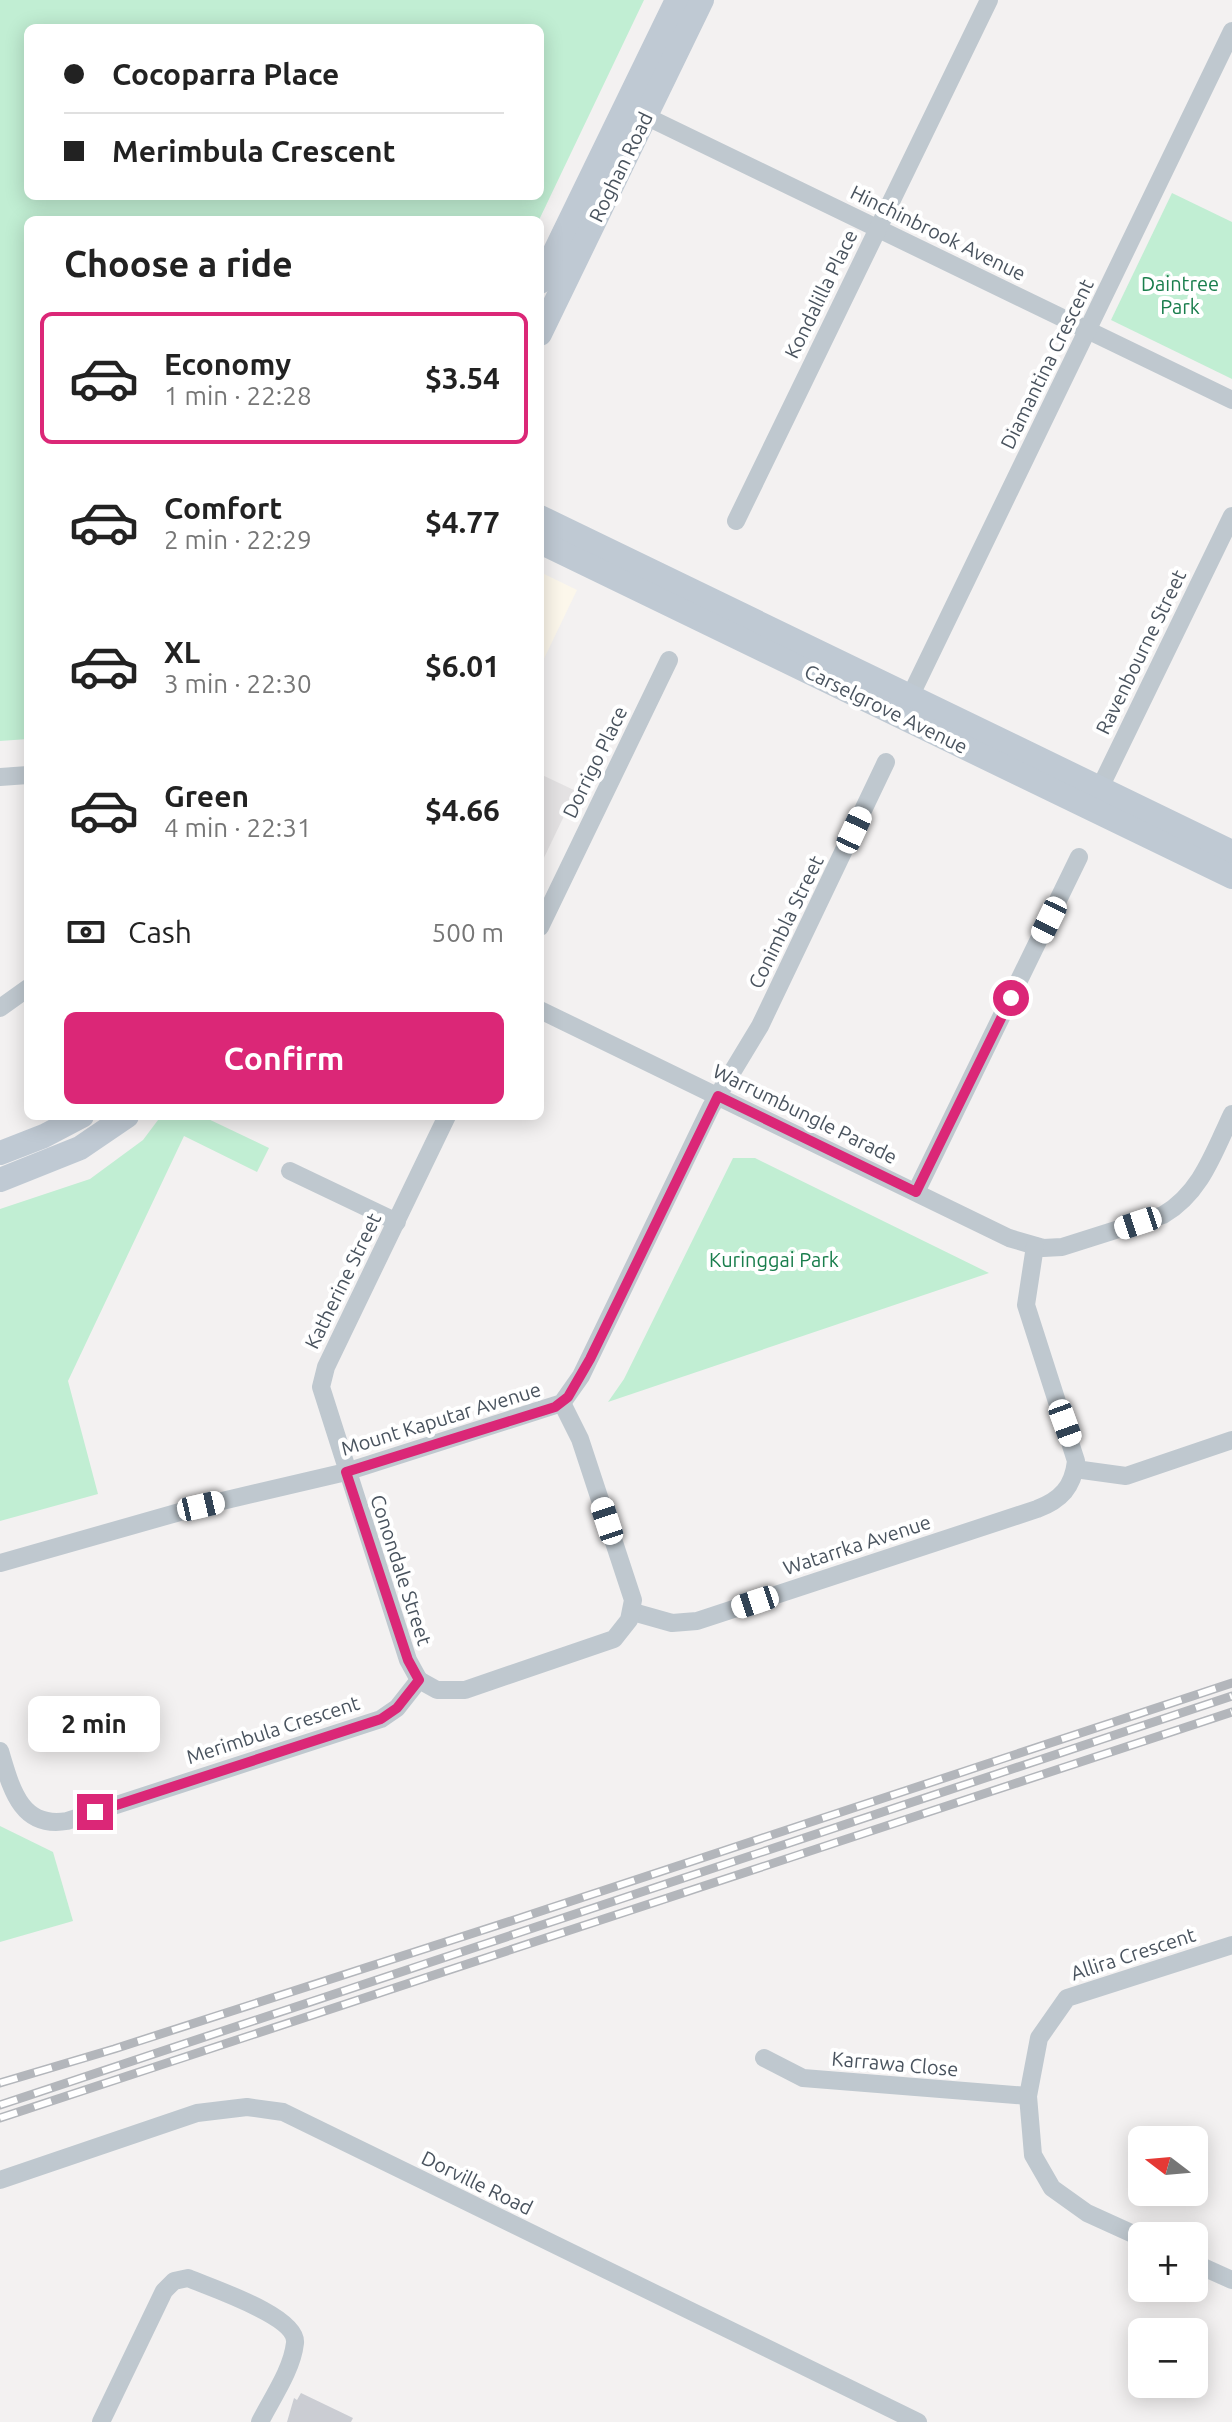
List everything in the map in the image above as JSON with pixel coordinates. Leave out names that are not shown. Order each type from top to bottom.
[{"type":"street","name":"Roghan Road","points":[[544,325],[635,111],[677,0]]},
{"type":"street","name":"Roghan Road","points":[[544,275],[635,111],[702,0]]},
{"type":"street","name":"Kondalilla Place","points":[[736,521],[989,0]]},
{"type":"street","name":"Diamantina Crescent","points":[[906,706],[1232,31]]},
{"type":"street","name":"Hinchinbrook Avenue","points":[[635,111],[1232,400]]},
{"type":"street","name":"Ravenbourne Street","points":[[1095,798],[1232,516]]},
{"type":"street","name":"Carselgrove Avenue","points":[[544,519],[906,706],[1095,798],[1232,877]]},
{"type":"street","name":"Carselgrove Avenue","points":[[544,544],[906,706]]},
{"type":"street","name":"Dorrigo Place","points":[[544,919],[669,660]]},
{"type":"street","name":"Conimbla Street","points":[[718,1096],[756,1035],[886,762]]},
{"type":"street","points":[[0,777],[24,775]]},
{"type":"street","name":"Carselgrove Avenue","points":[[1095,798],[1232,852]]},
{"type":"street","points":[[916,1192],[1079,857]]},
{"type":"street","points":[[0,1008],[24,991]]},
{"type":"street","name":"Warrumbungle Parade","points":[[544,1012],[1009,1238],[1035,1246],[1051,1248],[1075,1244],[1163,1215],[1175,1208],[1203,1176],[1231,1118]]},
{"type":"street","name":"Mount Kaputar Avenue","points":[[0,1563],[201,1506],[346,1472],[562,1403],[587,1365],[718,1096]]},
{"type":"street","points":[[0,1153],[74,1120]]},
{"type":"street","points":[[0,1180],[80,1148],[121,1120]]},
{"type":"street","name":"Katherine Street","points":[[346,1472],[322,1396],[323,1376],[445,1120]]},
{"type":"street","points":[[290,1171],[397,1222]]},
{"type":"street","points":[[1035,1246],[1026,1305],[1073,1445],[1075,1469],[1126,1476],[1232,1440]]},
{"type":"street","points":[[419,1680],[437,1690],[465,1690],[605,1644],[620,1634],[633,1612],[631,1592],[580,1439],[562,1403]]},
{"type":"street","name":"Watarrka Avenue","points":[[633,1612],[672,1623],[697,1621],[1050,1504],[1065,1493],[1075,1469]]},
{"type":"street","name":"Conondale Street","points":[[346,1472],[408,1660],[419,1680]]},
{"type":"street","name":"Merimbula Crescent","points":[[0,1751],[19,1804],[35,1818],[55,1823],[381,1719],[397,1708],[419,1680]]},
{"type":"street","name":"Allira Crescent","points":[[1128,2232],[1087,2213],[1052,2188],[1033,2155],[1028,2096],[1039,2038],[1067,1998],[1232,1945]]},
{"type":"street","name":"Karrawa Close","points":[[764,2058],[803,2078],[1028,2096]]},
{"type":"street","name":"Dorville Road","points":[[0,2180],[197,2113],[247,2107],[283,2112],[918,2422]]},
{"type":"street","points":[[1208,2269],[1232,2280]]},
{"type":"street","points":[[101,2422],[164,2291],[174,2281],[188,2278],[283,2319],[294,2333],[295,2343],[285,2372],[260,2422]]},
{"type":"shaded area","points":[[544,574],[577,590],[544,659]]},
{"type":"shaded area","points":[[544,776],[576,791],[544,858]]},
{"type":"green space","points":[[0,0],[644,0],[541,216],[24,216],[24,739],[0,741]]},
{"type":"green space","name":"Daintree Park","points":[[1172,193],[1232,222],[1232,379],[1111,320]]},
{"type":"green space","points":[[158,1120],[210,1120],[269,1148],[257,1172],[184,1136],[68,1381],[98,1494],[0,1521],[0,1209],[90,1179],[143,1140]]},
{"type":"green space","name":"Kuringgai Park","points":[[733,1158],[755,1158],[989,1273],[608,1402],[624,1379]]},
{"type":"green space","points":[[0,1826],[53,1852],[73,1921],[0,1942]]},
{"type":"building","points":[[301,2393],[353,2418],[351,2422],[287,2422],[294,2398],[297,2400]]},
{"type":"railway","points":[[0,2083],[517,1919],[1232,1683]]},
{"type":"railway","points":[[0,2105],[1232,1696]]},
{"type":"railway","points":[[0,2118],[1232,1712]]},
{"type":"route","points":[[95,1812],[381,1719],[397,1708],[419,1680],[408,1660],[346,1472],[555,1407],[568,1397],[590,1359],[718,1096],[916,1192],[1011,998]]}]
